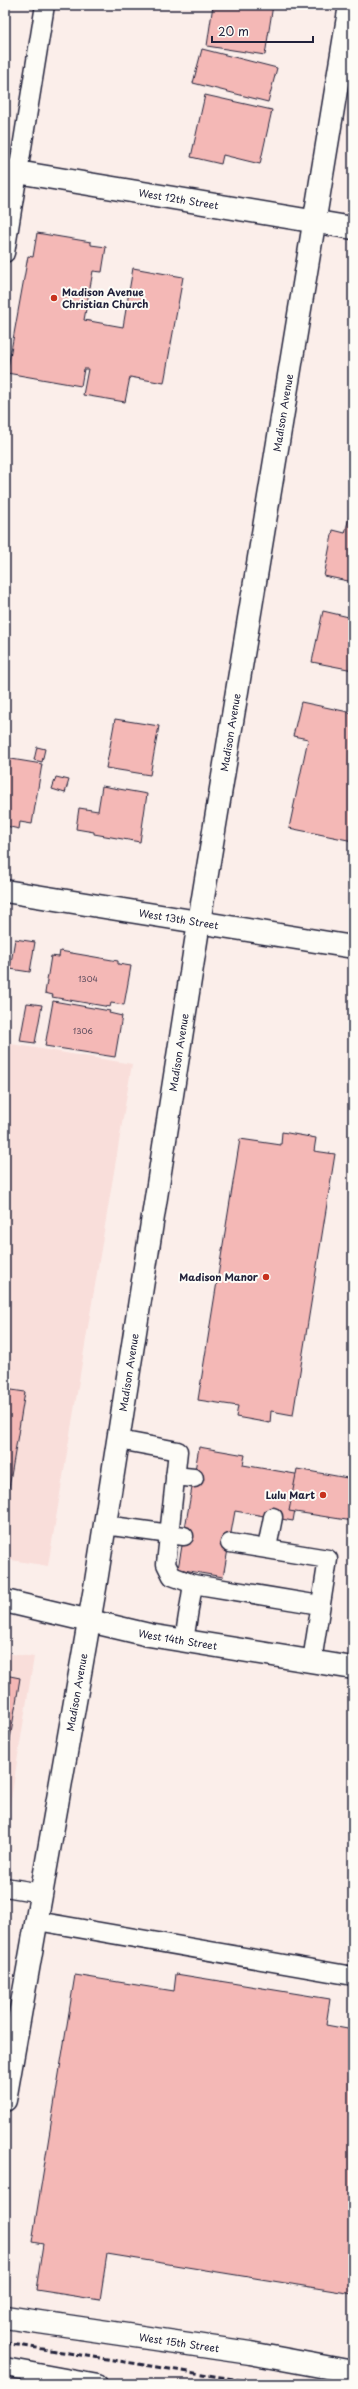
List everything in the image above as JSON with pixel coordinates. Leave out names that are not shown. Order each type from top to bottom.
[{"type":"street","name":"Madison Avenue","points":[[5,2100],[89,1622],[119,1440],[199,922],[350,5]]},
{"type":"street","name":"West 12th Street","points":[[11,171],[353,228]]},
{"type":"street","name":"West 13th Street","points":[[5,891],[353,947]]},
{"type":"street","name":"West 14th Street","points":[[5,1601],[127,1631],[353,1668]]},
{"type":"street","name":"West 15th Street","points":[[5,2316],[226,2350],[353,2372]]},
{"type":"lane","points":[[5,253],[11,171],[45,5]]},
{"type":"lane","points":[[119,1440],[178,1451],[175,1476],[176,1534],[166,1564],[172,1576],[192,1584],[320,1605]]},
{"type":"lane","points":[[175,1476],[194,1478]]},
{"type":"lane","points":[[267,1548],[273,1517]]},
{"type":"lane","points":[[105,1525],[176,1534]]},
{"type":"lane","points":[[230,1542],[328,1560],[312,1662]]},
{"type":"lane","points":[[184,1641],[192,1584]]},
{"type":"lane","points":[[5,1887],[42,1893]]},
{"type":"lane","points":[[37,1921],[353,1976]]},
{"type":"lane","points":[[5,2367],[98,2384]]},
{"type":"shaded area","points":[[5,1043],[132,1064],[48,1566],[5,1559]]},
{"type":"shaded area","points":[[5,1653],[34,1657],[5,1836]]},
{"type":"building","points":[[213,5],[242,7],[242,5],[273,5],[265,55],[207,46]]},
{"type":"building","points":[[202,49],[277,68],[268,102],[193,83]]},
{"type":"building","points":[[205,95],[272,110],[260,164],[223,155],[221,164],[191,157]]},
{"type":"building","name":"Madison Avenue Christian Church","points":[[37,233],[91,242],[91,245],[106,247],[102,272],[93,271],[84,320],[123,327],[133,268],[183,277],[164,383],[130,377],[125,402],[83,395],[88,369],[84,369],[81,386],[7,373],[28,256],[33,257]]},
{"type":"building","points":[[350,514],[353,515],[353,582],[324,576],[333,530],[345,533]]},
{"type":"building","points":[[323,611],[353,618],[353,670],[312,662]]},
{"type":"building","points":[[301,702],[353,713],[353,841],[289,828],[308,739],[293,736]]},
{"type":"building","points":[[115,719],[159,726],[150,775],[106,768]]},
{"type":"building","points":[[37,747],[45,749],[42,762],[34,760]]},
{"type":"building","points":[[5,758],[42,764],[32,824],[20,822],[19,829],[6,826]]},
{"type":"building","points":[[56,777],[69,780],[65,793],[52,789]]},
{"type":"building","points":[[102,786],[147,794],[140,842],[94,834],[94,832],[76,829],[79,808],[98,811]]},
{"type":"building","points":[[15,939],[35,942],[30,972],[10,969]]},
{"type":"building","points":[[60,951],[118,961],[118,964],[131,966],[124,1005],[111,1003],[110,1007],[52,997],[53,995],[45,993],[51,956],[59,957]]},
{"type":"building","points":[[53,1001],[110,1011],[109,1013],[122,1016],[115,1057],[45,1046]]},
{"type":"building","points":[[27,1003],[42,1005],[35,1043],[20,1041]]},
{"type":"building","name":"Madison Manor","points":[[282,1132],[316,1138],[314,1151],[335,1154],[293,1415],[271,1411],[270,1423],[236,1417],[238,1406],[198,1400],[240,1139],[281,1145]]},
{"type":"building","points":[[5,1389],[25,1392],[9,1488],[5,1488]]},
{"type":"building","points":[[199,1447],[245,1455],[243,1465],[301,1475],[293,1521],[235,1511],[223,1577],[178,1569]]},
{"type":"building","name":"Lulu Mart","points":[[297,1469],[353,1479],[353,1521],[289,1511]]},
{"type":"building","points":[[5,1675],[20,1678],[5,1770]]},
{"type":"building","points":[[176,1974],[330,1999],[326,2025],[353,2030],[353,2294],[107,2254],[100,2300],[36,2290],[43,2244],[32,2242],[75,1975],[174,1991]]},
{"type":"railway","points":[[5,2343],[265,2384]]},
{"type":"place","name":"Madison Avenue Christian Church","points":[[54,298]]},
{"type":"place","name":"Madison Manor","points":[[266,1277]]},
{"type":"place","name":"Lulu Mart","points":[[323,1495]]}]
